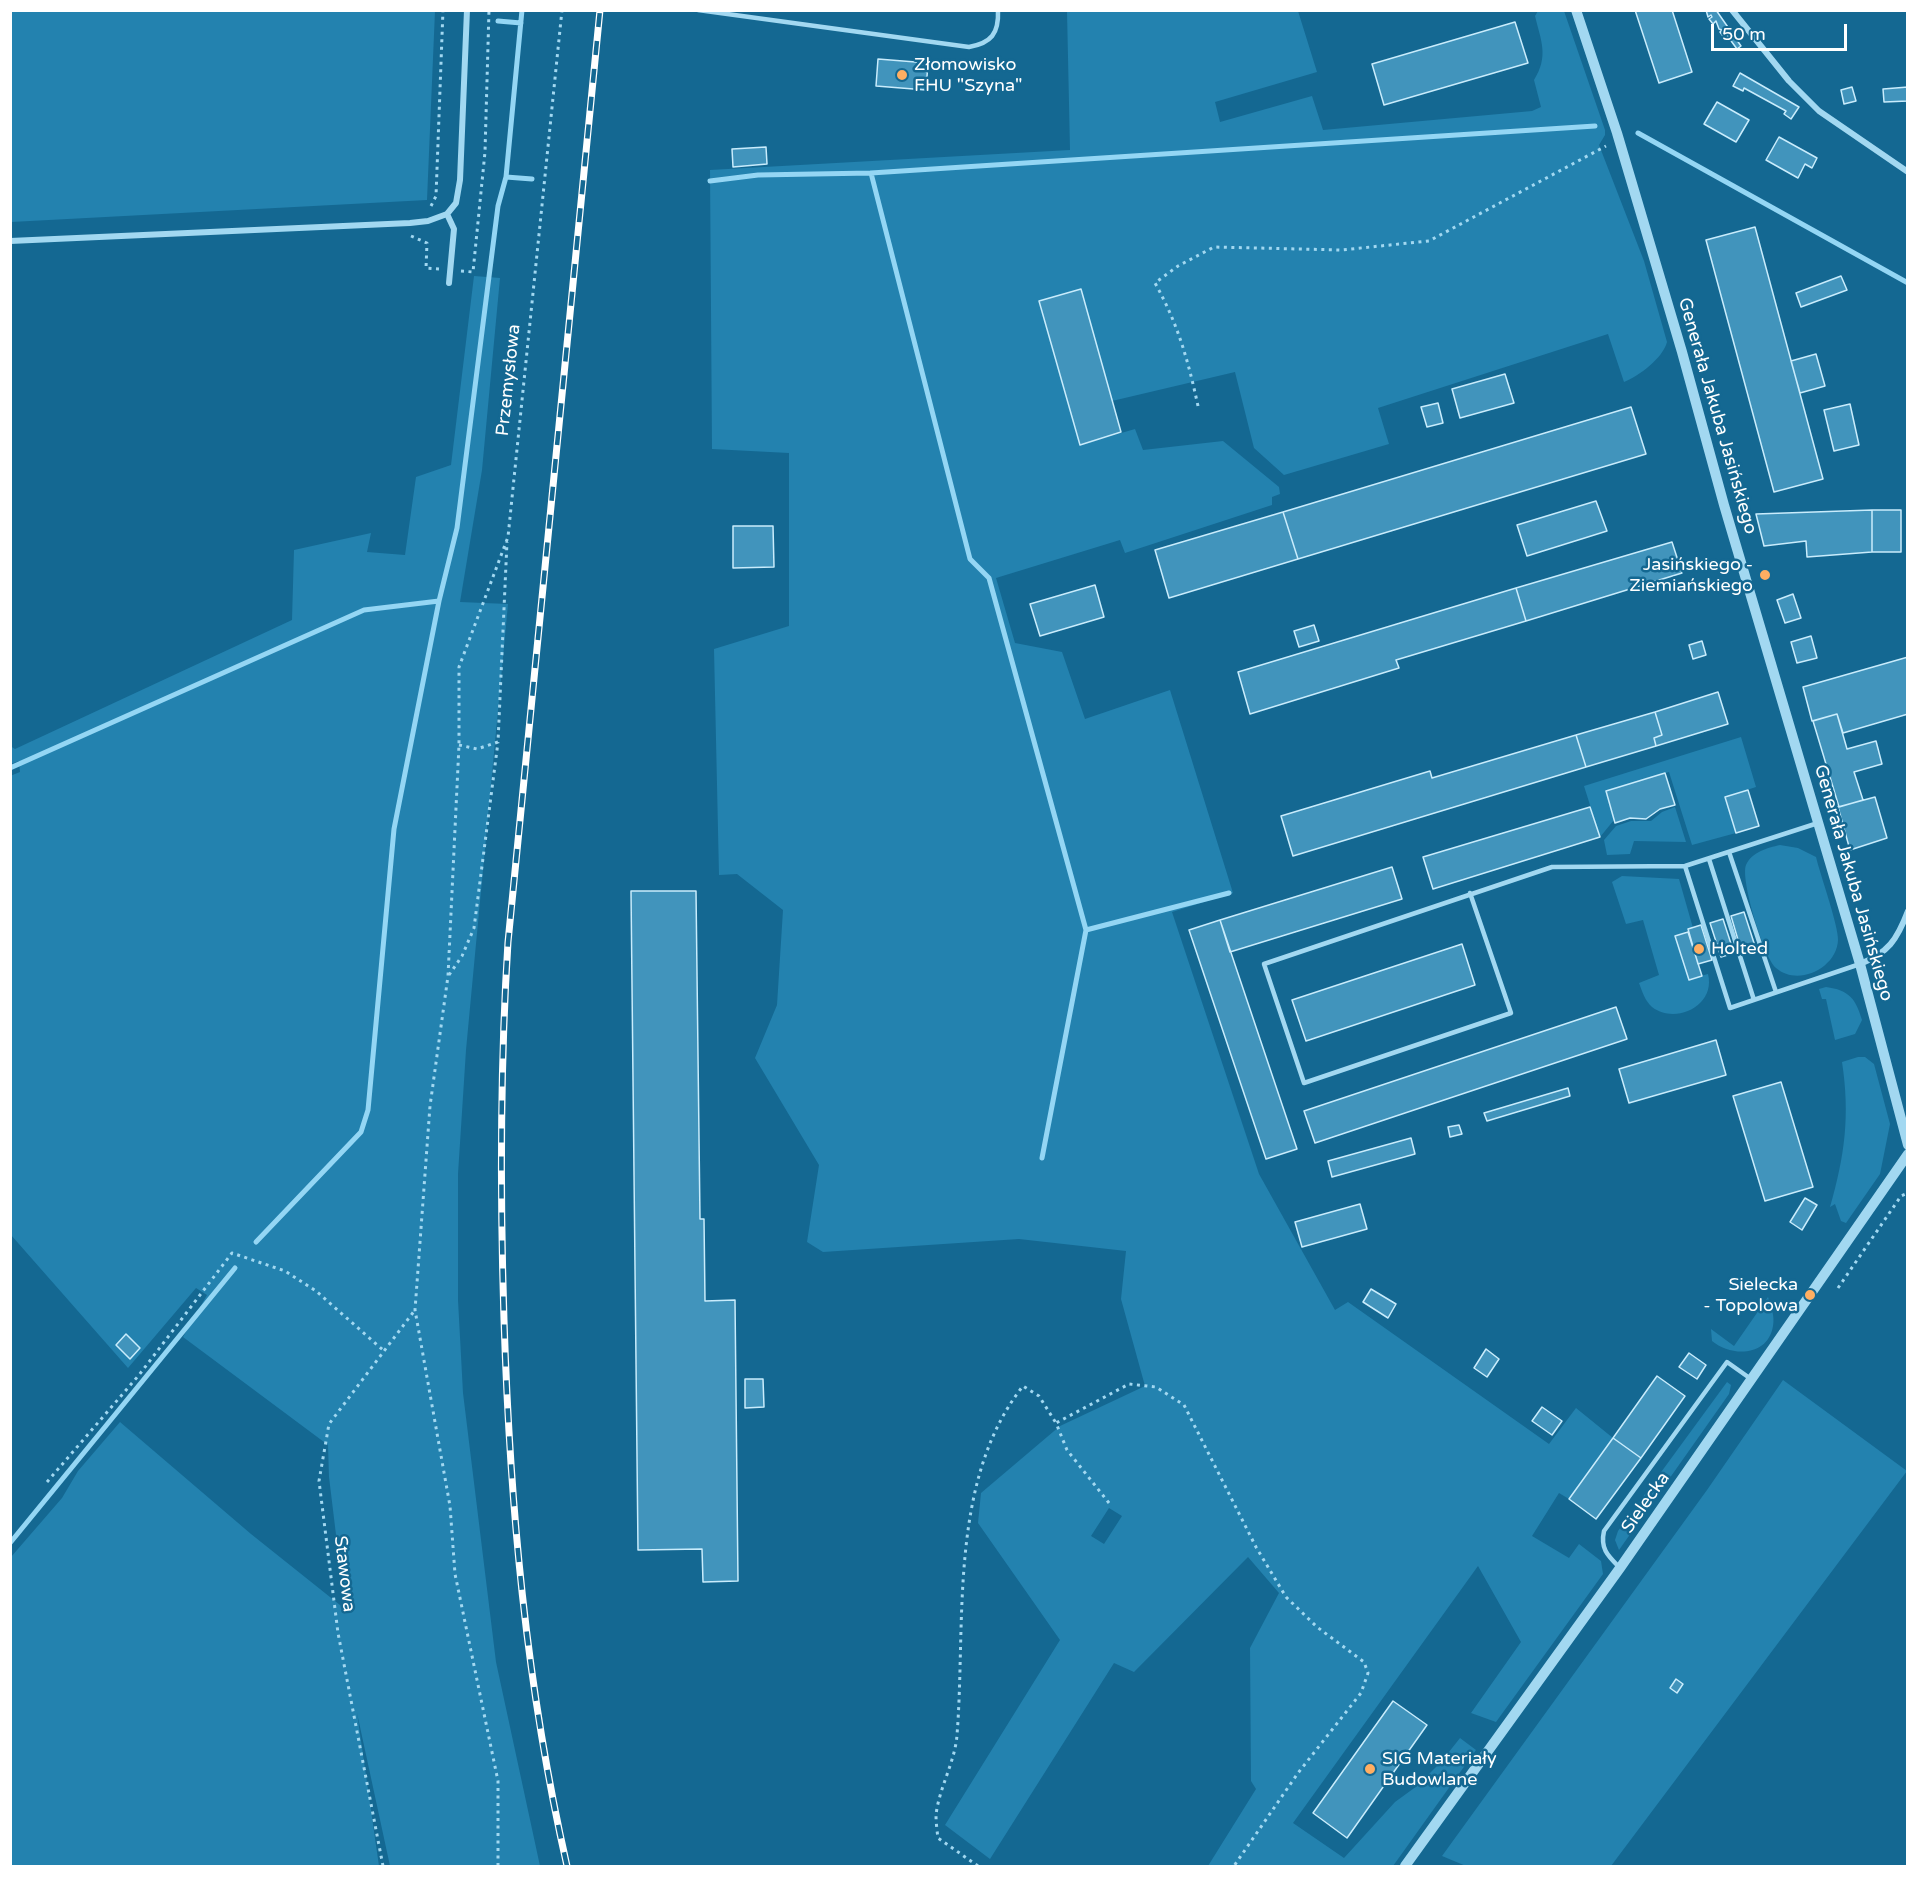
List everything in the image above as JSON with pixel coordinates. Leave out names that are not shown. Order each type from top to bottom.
[{"type":"street","points":[[10,241],[410,223],[428,221],[447,214],[456,203],[460,180],[467,10]]},
{"type":"street","name":"Generała Jakuba Jasińskiego","points":[[1576,10],[1619,139],[1860,964],[1908,1145]]},
{"type":"street","points":[[1731,10],[1789,81],[1813,105],[1908,172]]},
{"type":"street","points":[[447,214],[454,229],[449,283]]},
{"type":"street","points":[[1860,964],[1882,955],[1900,931],[1908,911]]},
{"type":"street","name":"Sielecka","points":[[1406,1866],[1620,1568],[1908,1154]]},
{"type":"lane","points":[[698,10],[969,47],[986,44],[994,36],[999,24],[998,10]]},
{"type":"lane","points":[[1470,893],[1511,1013],[1304,1083],[1264,964],[1470,893],[1552,867],[1685,866],[1818,823]]},
{"type":"lane","points":[[1730,852],[1776,992]]},
{"type":"lane","points":[[1709,859],[1754,1000]]},
{"type":"lane","points":[[1685,866],[1731,1008],[1860,964]]},
{"type":"lane","points":[[1620,1568],[1605,1552],[1601,1542],[1604,1531],[1727,1362],[1752,1379]]},
{"type":"path","points":[[424,210],[435,202],[436,196],[443,10]]},
{"type":"path","points":[[411,236],[427,243],[426,268],[473,272],[485,152],[489,10]]},
{"type":"path","name":"Przemysłowa","points":[[498,1866],[498,1781],[455,1574],[450,1506],[415,1310],[430,1107],[448,976],[459,746],[459,667],[508,537],[562,10]]},
{"type":"path","points":[[1198,406],[1188,358],[1174,316],[1155,283],[1178,266],[1214,247],[1341,250],[1429,241],[1619,139]]},
{"type":"path","points":[[448,976],[462,956],[474,928],[498,742],[508,537]]},
{"type":"path","points":[[459,746],[477,749],[498,742]]},
{"type":"path","points":[[1838,1288],[1902,1196],[1908,1193]]},
{"type":"path","points":[[47,1482],[139,1375],[232,1253],[285,1271],[316,1291],[383,1350]]},
{"type":"path","name":"Stawowa","points":[[383,1866],[338,1633],[319,1481],[329,1424],[415,1310]]},
{"type":"path","points":[[1056,1423],[1129,1384],[1156,1387],[1184,1405],[1256,1547],[1286,1597],[1317,1628],[1364,1662],[1368,1672],[1361,1693],[1298,1773],[1234,1866]]},
{"type":"path","points":[[978,1866],[938,1838],[936,1815],[957,1739],[968,1522],[980,1472],[988,1451],[1006,1408],[1023,1386],[1039,1396],[1056,1423],[1066,1450],[1109,1503]]},
{"type":"shaded area","points":[[10,11],[435,11],[427,200],[11,222]]},
{"type":"shaded area","points":[[1067,11],[1298,11],[1317,72],[1215,102],[1220,122],[1312,96],[1323,130],[1532,111],[1541,107],[1534,80],[1539,71],[1542,56],[1535,16],[1538,11],[1564,11],[1605,130],[1605,135],[1599,145],[1644,261],[1667,342],[1661,354],[1650,366],[1624,382],[1608,334],[1378,408],[1389,444],[1284,475],[1254,448],[1235,372],[1112,401],[1081,289],[1039,302],[1080,445],[1135,429],[1143,450],[1223,441],[1279,487],[1280,494],[1272,497],[1272,505],[1125,553],[1120,540],[996,578],[1015,643],[1062,652],[1085,719],[1170,690],[1233,893],[1172,912],[1259,1174],[1335,1310],[1348,1302],[1549,1444],[1576,1408],[1613,1438],[1569,1499],[1559,1493],[1532,1536],[1569,1558],[1579,1544],[1601,1561],[1603,1574],[1496,1722],[1471,1713],[1521,1642],[1478,1566],[1293,1823],[1344,1858],[1395,1802],[1417,1786],[1441,1762],[1460,1738],[1476,1750],[1393,1866],[1208,1866],[1256,1789],[1251,1781],[1250,1648],[1279,1593],[1248,1557],[1134,1672],[1114,1663],[990,1859],[945,1825],[1060,1640],[978,1523],[981,1493],[1060,1426],[1145,1386],[1121,1299],[1126,1251],[1019,1239],[823,1252],[807,1242],[819,1165],[755,1058],[777,1005],[783,910],[737,874],[719,875],[714,649],[789,626],[789,453],[712,449],[710,170],[1070,150]],"holes":[[[1109,1508],[1122,1516],[1104,1544],[1091,1536]]]},
{"type":"shaded area","points":[[474,276],[500,278],[482,470],[460,602],[508,604],[466,1050],[458,1174],[458,1300],[463,1393],[496,1662],[540,1866],[390,1866],[357,1713],[379,1866],[11,1866],[11,1557],[62,1498],[78,1471],[120,1422],[251,1534],[345,1609],[329,1477],[328,1445],[183,1337],[207,1295],[196,1288],[128,1368],[11,1235],[10,776],[20,772],[19,761],[11,764],[10,746],[15,749],[292,620],[294,550],[371,533],[367,552],[405,555],[416,477],[451,465]]},
{"type":"shaded area","points":[[1741,737],[1756,787],[1725,797],[1736,833],[1692,845],[1669,772],[1606,791],[1614,820],[1600,837],[1584,786]]},
{"type":"shaded area","points":[[1675,807],[1686,842],[1634,841],[1630,854],[1607,855],[1604,840],[1616,826],[1631,821],[1651,821],[1662,812]]},
{"type":"shaded area","points":[[1780,845],[1798,848],[1816,857],[1838,933],[1836,950],[1831,959],[1815,972],[1805,975],[1795,976],[1785,973],[1776,968],[1771,961],[1760,935],[1746,886],[1746,865],[1752,857],[1760,851]]},
{"type":"shaded area","points":[[1622,876],[1679,879],[1693,928],[1676,936],[1689,979],[1708,974],[1709,985],[1706,995],[1692,1009],[1672,1014],[1661,1012],[1652,1007],[1646,999],[1639,983],[1659,975],[1643,920],[1626,924],[1612,882]]},
{"type":"shaded area","points":[[1826,987],[1846,993],[1854,1001],[1862,1020],[1855,1034],[1835,1040],[1826,999],[1822,999],[1819,989]]},
{"type":"shaded area","points":[[1865,1057],[1874,1064],[1890,1124],[1880,1174],[1846,1223],[1841,1221],[1835,1204],[1830,1207],[1845,1135],[1846,1100],[1842,1062]]},
{"type":"shaded area","points":[[1768,1297],[1773,1326],[1764,1344],[1757,1349],[1738,1351],[1729,1350],[1712,1341],[1711,1329],[1734,1346]]},
{"type":"shaded area","points":[[1783,1380],[1907,1471],[1611,1866],[1466,1866],[1442,1856],[1707,1490]]},
{"type":"shaded area","points":[[1727,1382],[1731,1385],[1729,1394],[1619,1550],[1615,1540],[1618,1531]]},
{"type":"building","points":[[1635,10],[1672,10],[1692,72],[1659,83]]},
{"type":"building","points":[[1706,10],[1716,10],[1741,46],[1737,49],[1726,34],[1723,36],[1720,32],[1722,30],[1719,29],[1716,21],[1713,24],[1709,19],[1712,17],[1711,15],[1708,17]]},
{"type":"building","points":[[1515,22],[1528,63],[1384,105],[1372,64]]},
{"type":"building","name":"Złomowisko FHU \"Szyna\"","points":[[878,59],[928,63],[926,90],[876,86]]},
{"type":"building","points":[[1740,73],[1799,107],[1791,119],[1784,114],[1786,111],[1744,88],[1743,91],[1733,86]]},
{"type":"building","points":[[1852,87],[1856,101],[1844,104],[1841,90]]},
{"type":"building","points":[[1908,87],[1908,101],[1884,102],[1883,89]]},
{"type":"building","points":[[1717,102],[1749,120],[1736,142],[1704,124]]},
{"type":"building","points":[[1779,137],[1817,158],[1812,168],[1805,164],[1798,178],[1766,160]]},
{"type":"building","points":[[766,147],[767,164],[733,167],[732,149]]},
{"type":"building","points":[[1755,227],[1823,479],[1774,492],[1706,240]]},
{"type":"building","points":[[1841,276],[1847,290],[1801,307],[1796,293]]},
{"type":"building","points":[[1081,289],[1121,432],[1080,445],[1039,301]]},
{"type":"building","points":[[1816,354],[1825,386],[1800,393],[1791,361]]},
{"type":"building","points":[[1505,374],[1514,403],[1460,418],[1452,389]]},
{"type":"building","points":[[1438,403],[1443,423],[1427,427],[1421,407]]},
{"type":"building","points":[[1850,404],[1859,445],[1834,451],[1824,410]]},
{"type":"building","points":[[1631,407],[1646,454],[1298,559],[1283,512]]},
{"type":"building","points":[[1596,501],[1607,531],[1527,556],[1517,525]]},
{"type":"building","points":[[1872,510],[1901,510],[1901,552],[1872,552]]},
{"type":"building","points":[[1872,510],[1872,552],[1807,557],[1806,541],[1764,546],[1756,514]]},
{"type":"building","points":[[1283,512],[1298,559],[1169,598],[1155,550]]},
{"type":"building","points":[[733,526],[773,526],[774,567],[733,568]]},
{"type":"building","points":[[1672,542],[1682,573],[1526,621],[1516,588]]},
{"type":"building","points":[[1095,585],[1104,617],[1040,636],[1030,604]]},
{"type":"building","points":[[1516,588],[1526,621],[1396,660],[1399,668],[1250,714],[1238,672]]},
{"type":"building","points":[[1793,594],[1801,618],[1785,623],[1777,600]]},
{"type":"building","points":[[1314,625],[1319,641],[1299,647],[1294,631]]},
{"type":"building","points":[[1811,636],[1817,658],[1797,663],[1791,642]]},
{"type":"building","points":[[1702,641],[1706,655],[1693,659],[1689,645]]},
{"type":"building","points":[[1908,657],[1908,714],[1843,733],[1837,714],[1812,721],[1803,687]]},
{"type":"building","points":[[1718,692],[1728,724],[1656,746],[1654,738],[1662,735],[1655,712]]},
{"type":"building","points":[[1655,712],[1662,735],[1654,738],[1656,746],[1586,767],[1576,735]]},
{"type":"building","points":[[1837,714],[1847,749],[1876,741],[1882,764],[1854,772],[1863,800],[1839,807],[1813,721]]},
{"type":"building","points":[[1576,735],[1586,767],[1293,856],[1281,816],[1430,771],[1432,778]]},
{"type":"building","points":[[1665,773],[1675,805],[1660,809],[1646,819],[1630,818],[1615,823],[1606,791]]},
{"type":"building","points":[[1748,790],[1759,826],[1736,833],[1725,797]]},
{"type":"building","points":[[1875,797],[1887,838],[1850,850],[1838,807]]},
{"type":"building","points":[[1590,807],[1600,837],[1433,889],[1423,857]]},
{"type":"building","points":[[1392,867],[1402,899],[1230,952],[1220,920]]},
{"type":"building","points":[[631,891],[696,891],[700,1219],[704,1219],[705,1301],[735,1300],[738,1581],[703,1582],[702,1549],[638,1550]]},
{"type":"building","points":[[1744,912],[1755,946],[1741,950],[1731,916]]},
{"type":"building","points":[[1723,919],[1734,953],[1721,957],[1710,923]]},
{"type":"building","points":[[1220,920],[1297,1149],[1266,1159],[1189,930]]},
{"type":"building","points":[[1701,925],[1712,960],[1698,964],[1688,929]]},
{"type":"building","points":[[1688,932],[1702,976],[1689,980],[1675,936]]},
{"type":"building","points":[[1462,944],[1475,985],[1306,1041],[1292,1000]]},
{"type":"building","points":[[1616,1007],[1627,1039],[1315,1143],[1304,1111]]},
{"type":"building","points":[[1716,1040],[1726,1075],[1629,1103],[1619,1069]]},
{"type":"building","points":[[1781,1082],[1813,1187],[1765,1201],[1733,1096]]},
{"type":"building","points":[[1568,1088],[1570,1096],[1487,1121],[1484,1113]]},
{"type":"building","points":[[1459,1125],[1462,1134],[1450,1137],[1448,1127]]},
{"type":"building","points":[[1411,1138],[1415,1154],[1332,1177],[1328,1161]]},
{"type":"building","points":[[1805,1198],[1817,1205],[1802,1230],[1790,1222]]},
{"type":"building","points":[[1360,1204],[1367,1229],[1302,1247],[1295,1222]]},
{"type":"building","points":[[1371,1289],[1396,1304],[1388,1318],[1363,1302]]},
{"type":"building","points":[[126,1334],[140,1348],[130,1359],[116,1345]]},
{"type":"building","points":[[1486,1349],[1499,1359],[1487,1377],[1474,1368]]},
{"type":"building","points":[[1689,1353],[1706,1365],[1697,1379],[1679,1367]]},
{"type":"building","points":[[1657,1376],[1685,1396],[1641,1458],[1613,1438]]},
{"type":"building","points":[[745,1379],[763,1379],[764,1407],[745,1408]]},
{"type":"building","points":[[1542,1407],[1562,1421],[1552,1435],[1532,1421]]},
{"type":"building","points":[[1613,1438],[1641,1458],[1596,1519],[1569,1499]]},
{"type":"building","points":[[1676,1679],[1683,1684],[1677,1693],[1670,1688]]},
{"type":"building","name":"SIG Materiały Budowlane","points":[[1393,1701],[1427,1725],[1347,1838],[1313,1813]]},
{"type":"waterway","points":[[506,177],[522,10]]},
{"type":"waterway","points":[[498,21],[521,23]]},
{"type":"waterway","points":[[710,181],[758,175],[871,173],[1595,126]]},
{"type":"waterway","points":[[1638,133],[1908,283]]},
{"type":"waterway","points":[[871,173],[970,559],[989,578],[1086,930],[1042,1158]]},
{"type":"waterway","points":[[256,1242],[361,1132],[368,1110],[394,829],[439,601],[457,528],[498,206],[506,177],[532,179]]},
{"type":"waterway","points":[[10,768],[364,610],[439,601]]},
{"type":"waterway","points":[[1086,930],[1229,893]]},
{"type":"waterway","points":[[10,1543],[235,1268]]},
{"type":"railway","points":[[567,1866],[541,1730],[522,1595],[516,1527],[504,1320],[502,1084],[508,942],[600,10]]},
{"type":"place","name":"Złomowisko FHU \"Szyna\"","points":[[902,75]]},
{"type":"place","name":"Jasińskiego - Ziemiańskiego","points":[[1765,575]]},
{"type":"place","name":"Holted","points":[[1699,949]]},
{"type":"place","name":"Sielecka - Topolowa","points":[[1810,1295]]},
{"type":"place","name":"SIG Materiały Budowlane","points":[[1370,1769]]}]
